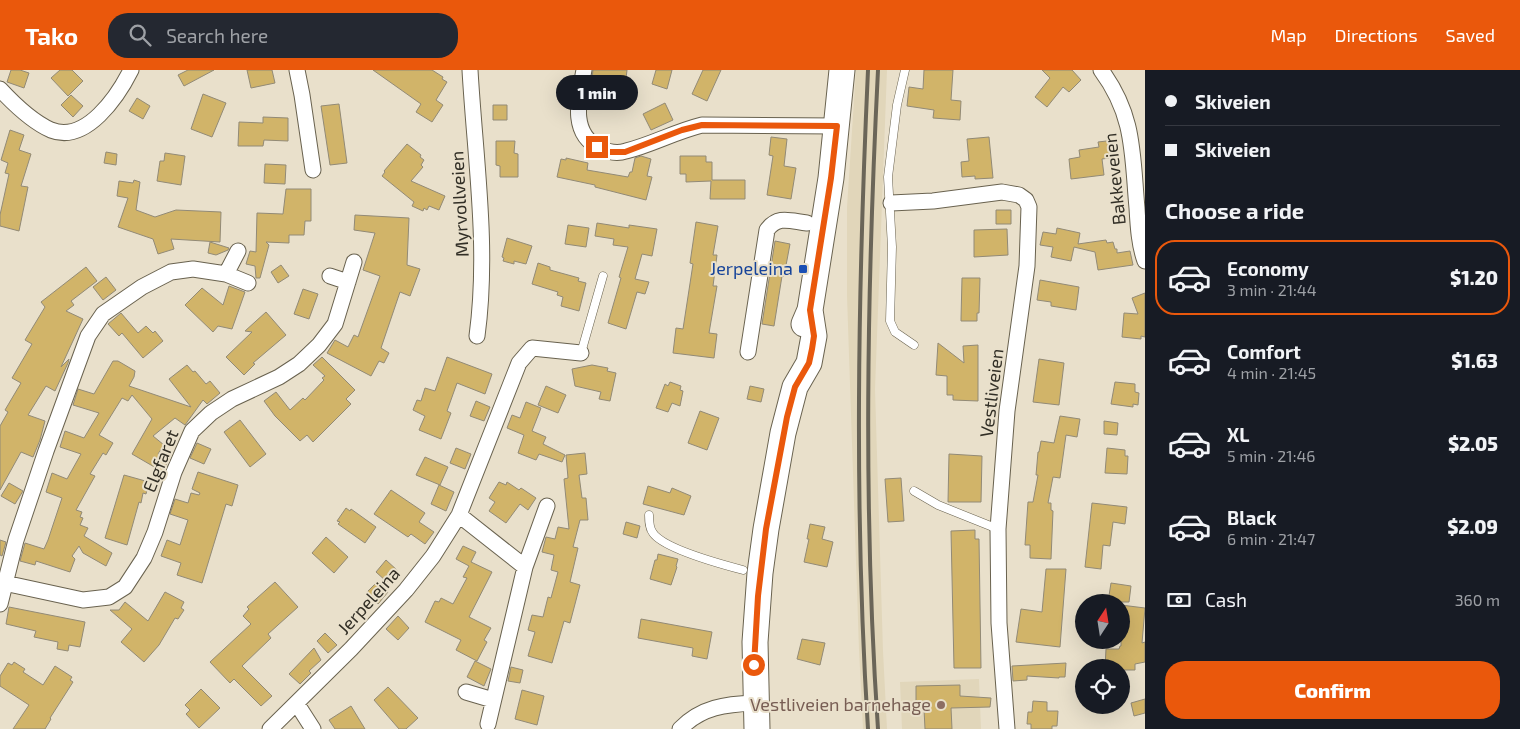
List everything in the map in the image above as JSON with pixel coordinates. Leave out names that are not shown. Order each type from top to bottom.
[{"type":"main road","points":[[757,729],[755,642],[762,559],[783,433],[795,387],[809,363],[812,349],[814,336],[810,310],[831,178],[842,70]]},
{"type":"street","points":[[0,89],[15,105],[51,130],[75,131],[102,113],[131,70]]},
{"type":"street","points":[[296,70],[302,95],[313,170]]},
{"type":"street","name":"Myrvollveien","points":[[470,70],[478,171],[482,274],[481,306],[477,336]]},
{"type":"street","points":[[584,70],[578,102],[578,125],[586,138],[597,147],[609,152],[625,152],[682,130],[702,125],[837,126]]},
{"type":"street","name":"Bakkeveien","points":[[1102,70],[1118,95],[1128,125],[1138,227],[1142,254],[1145,261]]},
{"type":"street","name":"Vestliveien","points":[[891,203],[933,201],[1002,192],[1019,195],[1026,200],[1029,207],[1027,266],[1007,411],[998,529],[999,623],[1007,729]]},
{"type":"street","points":[[748,352],[767,230],[773,222],[780,220],[807,223]]},
{"type":"street","points":[[226,274],[238,251]]},
{"type":"street","name":"Elgfaret","points":[[2,583],[83,600],[109,597],[125,587],[144,558],[155,532],[174,472],[192,431],[211,413],[232,399],[279,377],[299,364],[319,345],[335,324],[354,262]]},
{"type":"street","points":[[0,604],[2,583],[22,522],[88,336],[103,314],[142,287],[171,272],[193,269],[226,274],[248,283]]},
{"type":"street","points":[[330,276],[348,282]]},
{"type":"street","name":"Jerpeleina","points":[[270,729],[351,650],[406,590],[433,556],[459,515],[519,363],[532,348],[581,353]]},
{"type":"street","points":[[488,724],[525,567],[546,506]]},
{"type":"street","points":[[459,515],[525,567]]},
{"type":"street","points":[[466,692],[493,700]]},
{"type":"street","points":[[297,704],[313,729]]},
{"type":"street","points":[[680,729],[693,717],[712,708],[724,705],[756,704]]},
{"type":"lane","points":[[905,70],[896,105],[888,177],[891,203],[892,247],[890,321],[896,332],[914,345]]},
{"type":"lane","name":"Jerpeleina","points":[[581,353],[603,276]]},
{"type":"lane","points":[[914,492],[938,506],[998,529]]},
{"type":"lane","points":[[649,515],[652,533],[664,543],[700,557],[743,570]]},
{"type":"shaded area","points":[[856,70],[887,70],[875,389],[887,729],[863,729],[859,650],[847,296],[847,207]]},
{"type":"shaded area","name":"Vestliveien barnehage","points":[[979,679],[981,729],[902,729],[900,682]]},
{"type":"building","points":[[11,70],[29,73],[24,88],[7,82]]},
{"type":"building","points":[[60,70],[72,70],[83,81],[68,96],[51,78]]},
{"type":"building","points":[[188,70],[214,70],[184,86],[178,75]]},
{"type":"building","points":[[247,70],[272,70],[275,83],[251,88]]},
{"type":"building","points":[[373,70],[432,70],[443,77],[442,79],[447,82],[436,100],[443,105],[432,122],[416,112],[421,104]]},
{"type":"building","points":[[593,70],[627,70],[625,87],[611,85],[612,81],[592,78]]},
{"type":"building","points":[[656,70],[672,70],[667,89],[652,84]]},
{"type":"building","points":[[703,70],[721,70],[707,101],[692,94]]},
{"type":"building","points":[[924,70],[953,70],[951,100],[961,101],[960,120],[933,118],[934,110],[907,106],[909,87],[923,89]]},
{"type":"building","points":[[1042,70],[1072,70],[1081,80],[1069,92],[1063,87],[1047,107],[1035,97],[1050,78]]},
{"type":"building","points":[[203,94],[226,103],[212,137],[191,129]]},
{"type":"building","points":[[71,95],[83,106],[73,117],[61,105]]},
{"type":"building","points":[[137,98],[150,106],[143,119],[129,111]]},
{"type":"building","points":[[665,103],[673,120],[651,130],[643,114]]},
{"type":"building","points":[[339,104],[347,163],[330,165],[321,106]]},
{"type":"building","points":[[493,105],[507,105],[507,120],[493,120]]},
{"type":"building","points":[[263,117],[288,118],[288,141],[264,140],[263,146],[238,146],[239,122],[263,123]]},
{"type":"building","points":[[10,130],[24,135],[19,150],[31,154],[21,186],[28,187],[19,231],[0,226],[0,215],[9,174],[5,173],[8,163],[1,160]]},
{"type":"building","points":[[771,137],[787,139],[784,166],[796,168],[791,199],[767,195],[773,156],[769,155]]},
{"type":"building","points":[[989,137],[993,178],[975,179],[975,176],[962,177],[961,162],[969,161],[967,139]]},
{"type":"building","points":[[1115,140],[1117,157],[1102,159],[1104,175],[1071,179],[1069,159],[1080,157],[1079,150],[1099,147],[1098,142]]},
{"type":"building","points":[[496,141],[515,141],[514,153],[518,154],[518,177],[500,177],[500,166],[496,165]]},
{"type":"building","points":[[407,144],[421,155],[420,157],[424,160],[421,165],[423,167],[411,181],[445,196],[439,210],[429,206],[427,210],[424,208],[423,211],[412,206],[414,202],[382,176],[384,171]]},
{"type":"building","points":[[106,152],[117,154],[116,165],[104,163]]},
{"type":"building","points":[[165,153],[185,156],[181,185],[157,181],[160,161],[164,161]]},
{"type":"building","points":[[641,156],[651,159],[647,176],[652,177],[646,200],[595,187],[595,185],[557,177],[561,159],[566,160],[566,158],[588,163],[587,170],[628,177],[630,172],[632,172],[635,158]]},
{"type":"building","points":[[680,156],[706,156],[706,162],[712,162],[712,180],[745,180],[745,199],[710,199],[711,181],[686,182],[686,174],[680,174]]},
{"type":"building","points":[[265,164],[286,165],[285,184],[264,183]]},
{"type":"building","points":[[134,180],[140,182],[136,210],[155,217],[176,210],[221,212],[220,242],[171,239],[174,249],[158,254],[153,239],[118,227],[128,198],[117,196],[119,181],[133,183]]},
{"type":"building","points":[[286,189],[311,189],[311,221],[305,221],[304,235],[289,235],[289,243],[266,242],[269,245],[260,278],[256,278],[255,266],[246,264],[250,251],[256,252],[257,213],[283,214]]},
{"type":"building","points":[[996,210],[1011,210],[1011,224],[996,224]]},
{"type":"building","points":[[355,215],[409,218],[407,265],[420,269],[410,296],[400,292],[381,348],[389,353],[384,363],[379,361],[371,376],[327,353],[335,340],[348,347],[354,335],[358,337],[380,276],[363,270],[375,233],[354,230]]},
{"type":"building","points":[[696,222],[718,226],[713,255],[717,255],[713,286],[717,286],[709,333],[717,334],[714,358],[673,353],[676,328],[683,329],[693,264],[690,263]]},
{"type":"building","points":[[597,223],[629,228],[629,225],[657,229],[652,256],[642,254],[635,279],[649,282],[645,294],[637,292],[626,329],[608,323],[628,247],[613,245],[614,239],[595,236]]},
{"type":"building","points":[[568,225],[589,228],[586,247],[565,244]]},
{"type":"building","points":[[1057,228],[1080,233],[1078,244],[1106,240],[1107,243],[1113,242],[1117,253],[1130,251],[1133,265],[1098,270],[1095,252],[1074,247],[1071,261],[1051,257],[1053,247],[1040,245],[1043,232],[1056,234]]},
{"type":"building","points":[[1007,229],[1008,255],[974,257],[974,230]]},
{"type":"building","points":[[507,238],[532,246],[526,264],[514,261],[514,264],[503,261],[504,258],[502,257]]},
{"type":"building","points":[[775,241],[790,244],[784,276],[782,276],[774,326],[762,324]]},
{"type":"building","points":[[210,242],[229,248],[216,255],[208,253]]},
{"type":"building","points":[[538,263],[550,267],[550,270],[579,278],[578,281],[586,283],[579,311],[561,306],[563,297],[557,295],[558,292],[532,284]]},
{"type":"building","points":[[281,265],[289,276],[278,283],[271,272]]},
{"type":"building","points":[[86,267],[97,281],[71,301],[74,305],[66,311],[83,319],[61,367],[69,359],[68,363],[55,391],[46,386],[28,415],[45,421],[40,440],[33,457],[21,452],[0,490],[0,426],[8,412],[5,410],[21,383],[12,378],[32,344],[25,340],[45,307],[41,302]]},
{"type":"building","points":[[106,277],[116,290],[103,300],[93,287]]},
{"type":"building","points":[[962,278],[980,278],[977,321],[961,321]]},
{"type":"building","points":[[1040,280],[1079,287],[1076,310],[1051,306],[1051,302],[1037,300]]},
{"type":"building","points":[[229,286],[245,292],[232,329],[218,326],[213,332],[185,305],[202,288],[223,305]]},
{"type":"building","points":[[303,289],[318,294],[309,319],[294,314]]},
{"type":"building","points":[[1145,293],[1145,337],[1141,336],[1141,339],[1122,337],[1124,313],[1138,314],[1132,298]]},
{"type":"building","points":[[266,312],[286,335],[253,363],[255,364],[244,375],[226,357],[252,332],[245,331]]},
{"type":"building","points":[[121,313],[138,333],[146,326],[153,333],[155,331],[163,341],[143,358],[122,333],[119,336],[108,324]]},
{"type":"building","points":[[938,343],[964,363],[963,346],[978,345],[978,401],[953,400],[953,395],[947,395],[947,376],[936,375]]},
{"type":"building","points":[[322,357],[355,390],[346,399],[351,404],[313,442],[307,435],[300,441],[275,416],[264,401],[276,392],[290,410],[303,398],[305,400],[324,380],[322,378],[325,376],[313,365]]},
{"type":"building","points":[[447,357],[492,374],[485,394],[457,383],[447,411],[451,413],[441,439],[419,430],[425,416],[413,410],[417,400],[421,401],[425,388],[435,391]]},
{"type":"building","points":[[1039,359],[1064,363],[1059,405],[1033,402]]},
{"type":"building","points":[[113,361],[118,361],[135,371],[129,386],[191,407],[169,379],[187,365],[206,384],[210,381],[220,393],[207,404],[203,400],[185,425],[175,418],[153,436],[164,445],[158,454],[169,458],[163,472],[132,454],[152,419],[132,395],[128,401],[122,398],[99,435],[113,443],[106,455],[103,453],[90,474],[95,476],[76,510],[82,512],[80,517],[83,518],[80,525],[88,528],[84,536],[112,553],[106,566],[83,553],[79,546],[72,556],[75,559],[70,572],[36,561],[35,565],[20,561],[25,543],[44,549],[48,540],[62,498],[46,492],[52,473],[67,479],[81,454],[60,447],[65,431],[84,438],[99,413],[73,405],[78,389],[94,394]]},
{"type":"building","points":[[592,365],[608,368],[607,371],[616,373],[610,401],[599,399],[601,392],[575,386],[572,369]]},
{"type":"building","points":[[670,382],[681,386],[680,390],[683,391],[680,406],[672,403],[668,412],[656,408],[665,384],[668,386]]},
{"type":"building","points":[[1115,382],[1135,384],[1135,392],[1139,393],[1138,405],[1133,404],[1133,407],[1111,404]]},
{"type":"building","points":[[546,386],[566,395],[558,413],[538,405]]},
{"type":"building","points":[[750,386],[764,389],[761,402],[747,399]]},
{"type":"building","points":[[476,401],[490,407],[484,421],[470,416]]},
{"type":"building","points":[[526,402],[541,408],[532,431],[546,437],[543,444],[565,455],[562,462],[539,454],[536,460],[518,453],[524,435],[507,428],[512,415],[520,418]]},
{"type":"building","points":[[700,411],[719,418],[707,450],[688,443]]},
{"type":"building","points":[[1060,416],[1080,419],[1077,437],[1066,435],[1060,478],[1053,477],[1048,503],[1051,503],[1051,510],[1053,511],[1051,559],[1030,558],[1030,545],[1025,545],[1028,502],[1033,502],[1038,475],[1036,475],[1038,452],[1041,441],[1054,443]]},
{"type":"building","points":[[240,420],[266,454],[250,467],[224,432]]},
{"type":"building","points":[[1104,421],[1118,423],[1117,435],[1104,434]]},
{"type":"building","points":[[197,443],[211,449],[204,464],[190,458]]},
{"type":"building","points":[[456,448],[471,454],[465,469],[450,463]]},
{"type":"building","points":[[1107,448],[1125,450],[1125,456],[1128,456],[1127,474],[1105,473]]},
{"type":"building","points":[[585,453],[587,474],[579,475],[582,498],[586,498],[588,520],[580,520],[573,547],[578,548],[570,582],[580,585],[570,623],[564,621],[552,663],[528,656],[535,632],[528,630],[532,615],[543,617],[548,597],[551,598],[558,572],[551,570],[554,555],[542,552],[546,537],[555,539],[558,527],[569,529],[564,479],[568,478],[566,455]]},
{"type":"building","points":[[949,454],[982,456],[981,502],[948,502]]},
{"type":"building","points":[[425,457],[448,467],[440,485],[416,475]]},
{"type":"building","points":[[198,472],[238,485],[232,506],[226,504],[202,583],[177,575],[181,563],[161,556],[167,540],[180,545],[188,520],[170,514],[175,499],[188,503],[191,493],[199,495],[200,493],[192,489]]},
{"type":"building","points":[[124,475],[149,482],[146,494],[143,493],[141,503],[139,502],[127,545],[105,538]]},
{"type":"building","points":[[901,478],[904,521],[888,522],[885,479]]},
{"type":"building","points":[[499,482],[506,485],[507,482],[519,490],[521,488],[536,498],[528,510],[520,504],[506,523],[489,511],[495,502],[489,498]]},
{"type":"building","points":[[9,483],[23,491],[15,504],[1,496]]},
{"type":"building","points":[[439,485],[454,492],[446,511],[431,504]]},
{"type":"building","points":[[648,486],[670,493],[672,488],[691,496],[684,515],[643,504]]},
{"type":"building","points":[[391,490],[425,513],[419,522],[434,532],[425,544],[411,534],[408,537],[374,514]]},
{"type":"building","points":[[1092,503],[1127,507],[1125,524],[1113,522],[1110,546],[1103,545],[1101,569],[1085,567]]},
{"type":"building","points":[[346,508],[350,511],[351,509],[376,527],[365,543],[338,524],[340,522],[337,521]]},
{"type":"building","points":[[626,522],[640,526],[637,538],[623,534]]},
{"type":"building","points":[[810,524],[825,527],[822,539],[833,542],[827,567],[804,562]]},
{"type":"building","points":[[975,530],[975,539],[979,539],[981,668],[954,668],[951,531]]},
{"type":"building","points":[[326,537],[348,557],[334,573],[312,553]]},
{"type":"building","points":[[0,540],[6,542],[2,556],[0,555]]},
{"type":"building","points":[[463,546],[476,552],[471,562],[492,572],[469,617],[491,628],[484,640],[487,642],[477,661],[456,650],[461,640],[425,622],[435,601],[439,602],[441,598],[453,604],[467,578],[463,577],[469,566],[456,559]]},
{"type":"building","points":[[658,554],[678,559],[671,585],[650,579]]},
{"type":"building","points":[[386,560],[398,571],[387,582],[376,572]]},
{"type":"building","points":[[1046,569],[1066,569],[1060,647],[1016,642],[1021,609],[1042,612]]},
{"type":"building","points":[[275,582],[298,607],[268,634],[271,638],[242,666],[272,696],[261,706],[234,679],[230,683],[210,662],[251,624],[243,616],[249,609],[247,607]]},
{"type":"building","points":[[377,582],[388,592],[378,604],[366,593]]},
{"type":"building","points":[[1111,583],[1131,586],[1130,594],[1109,594]]},
{"type":"building","points":[[165,592],[184,602],[181,608],[184,610],[178,619],[175,618],[159,645],[144,662],[121,642],[132,629],[110,610],[119,610],[125,602],[148,621]]},
{"type":"building","points":[[1130,606],[1145,608],[1142,643],[1145,642],[1145,662],[1135,664],[1135,670],[1130,670],[1130,659],[1105,659],[1106,649],[1130,649]]},
{"type":"building","points":[[9,607],[85,622],[80,647],[69,645],[68,651],[57,649],[58,642],[34,637],[36,631],[6,624]]},
{"type":"building","points":[[398,616],[409,628],[398,640],[386,629]]},
{"type":"building","points":[[641,619],[712,632],[707,659],[692,656],[693,648],[638,638]]},
{"type":"building","points":[[325,633],[337,645],[328,653],[317,641]]},
{"type":"building","points":[[802,639],[825,643],[820,665],[797,659]]},
{"type":"building","points":[[314,648],[321,660],[309,671],[311,673],[300,684],[289,674]]},
{"type":"building","points":[[475,661],[491,669],[484,686],[467,677]]},
{"type":"building","points":[[14,662],[25,669],[23,672],[43,685],[55,666],[72,677],[70,680],[73,682],[45,729],[13,729],[29,705],[0,686],[0,676],[8,663],[12,665]]},
{"type":"building","points":[[1066,663],[1065,677],[1027,676],[1027,680],[1013,681],[1012,666]]},
{"type":"building","points":[[511,667],[523,670],[520,683],[508,681]]},
{"type":"building","points":[[960,685],[960,696],[991,698],[990,707],[951,708],[952,729],[925,729],[924,709],[916,709],[916,686]]},
{"type":"building","points":[[388,687],[418,718],[406,729],[399,729],[374,700]]},
{"type":"building","points":[[201,689],[220,708],[199,728],[186,714],[190,710],[185,705]]},
{"type":"building","points":[[522,690],[544,696],[537,725],[515,719]]},
{"type":"building","points":[[1145,699],[1145,713],[1134,716],[1131,703]]},
{"type":"building","points":[[1033,701],[1047,702],[1047,711],[1058,711],[1057,726],[1052,726],[1052,729],[1031,729],[1031,724],[1027,724],[1028,712],[1032,712]]},
{"type":"building","points":[[351,706],[365,729],[335,729],[329,720]]},
{"type":"railway","points":[[868,70],[859,400],[861,564],[868,729]]},
{"type":"railway","points":[[878,70],[871,235],[868,400],[870,564],[878,729]]},
{"type":"place","name":"Jerpeleina","points":[[803,269]]},
{"type":"place","name":"Vestliveien barnehage","points":[[941,705]]},
{"type":"route","points":[[597,147],[609,152],[625,152],[682,130],[702,125],[837,126],[831,178],[810,310],[814,336],[812,349],[809,363],[795,387],[783,433],[760,573],[754,665]]}]
